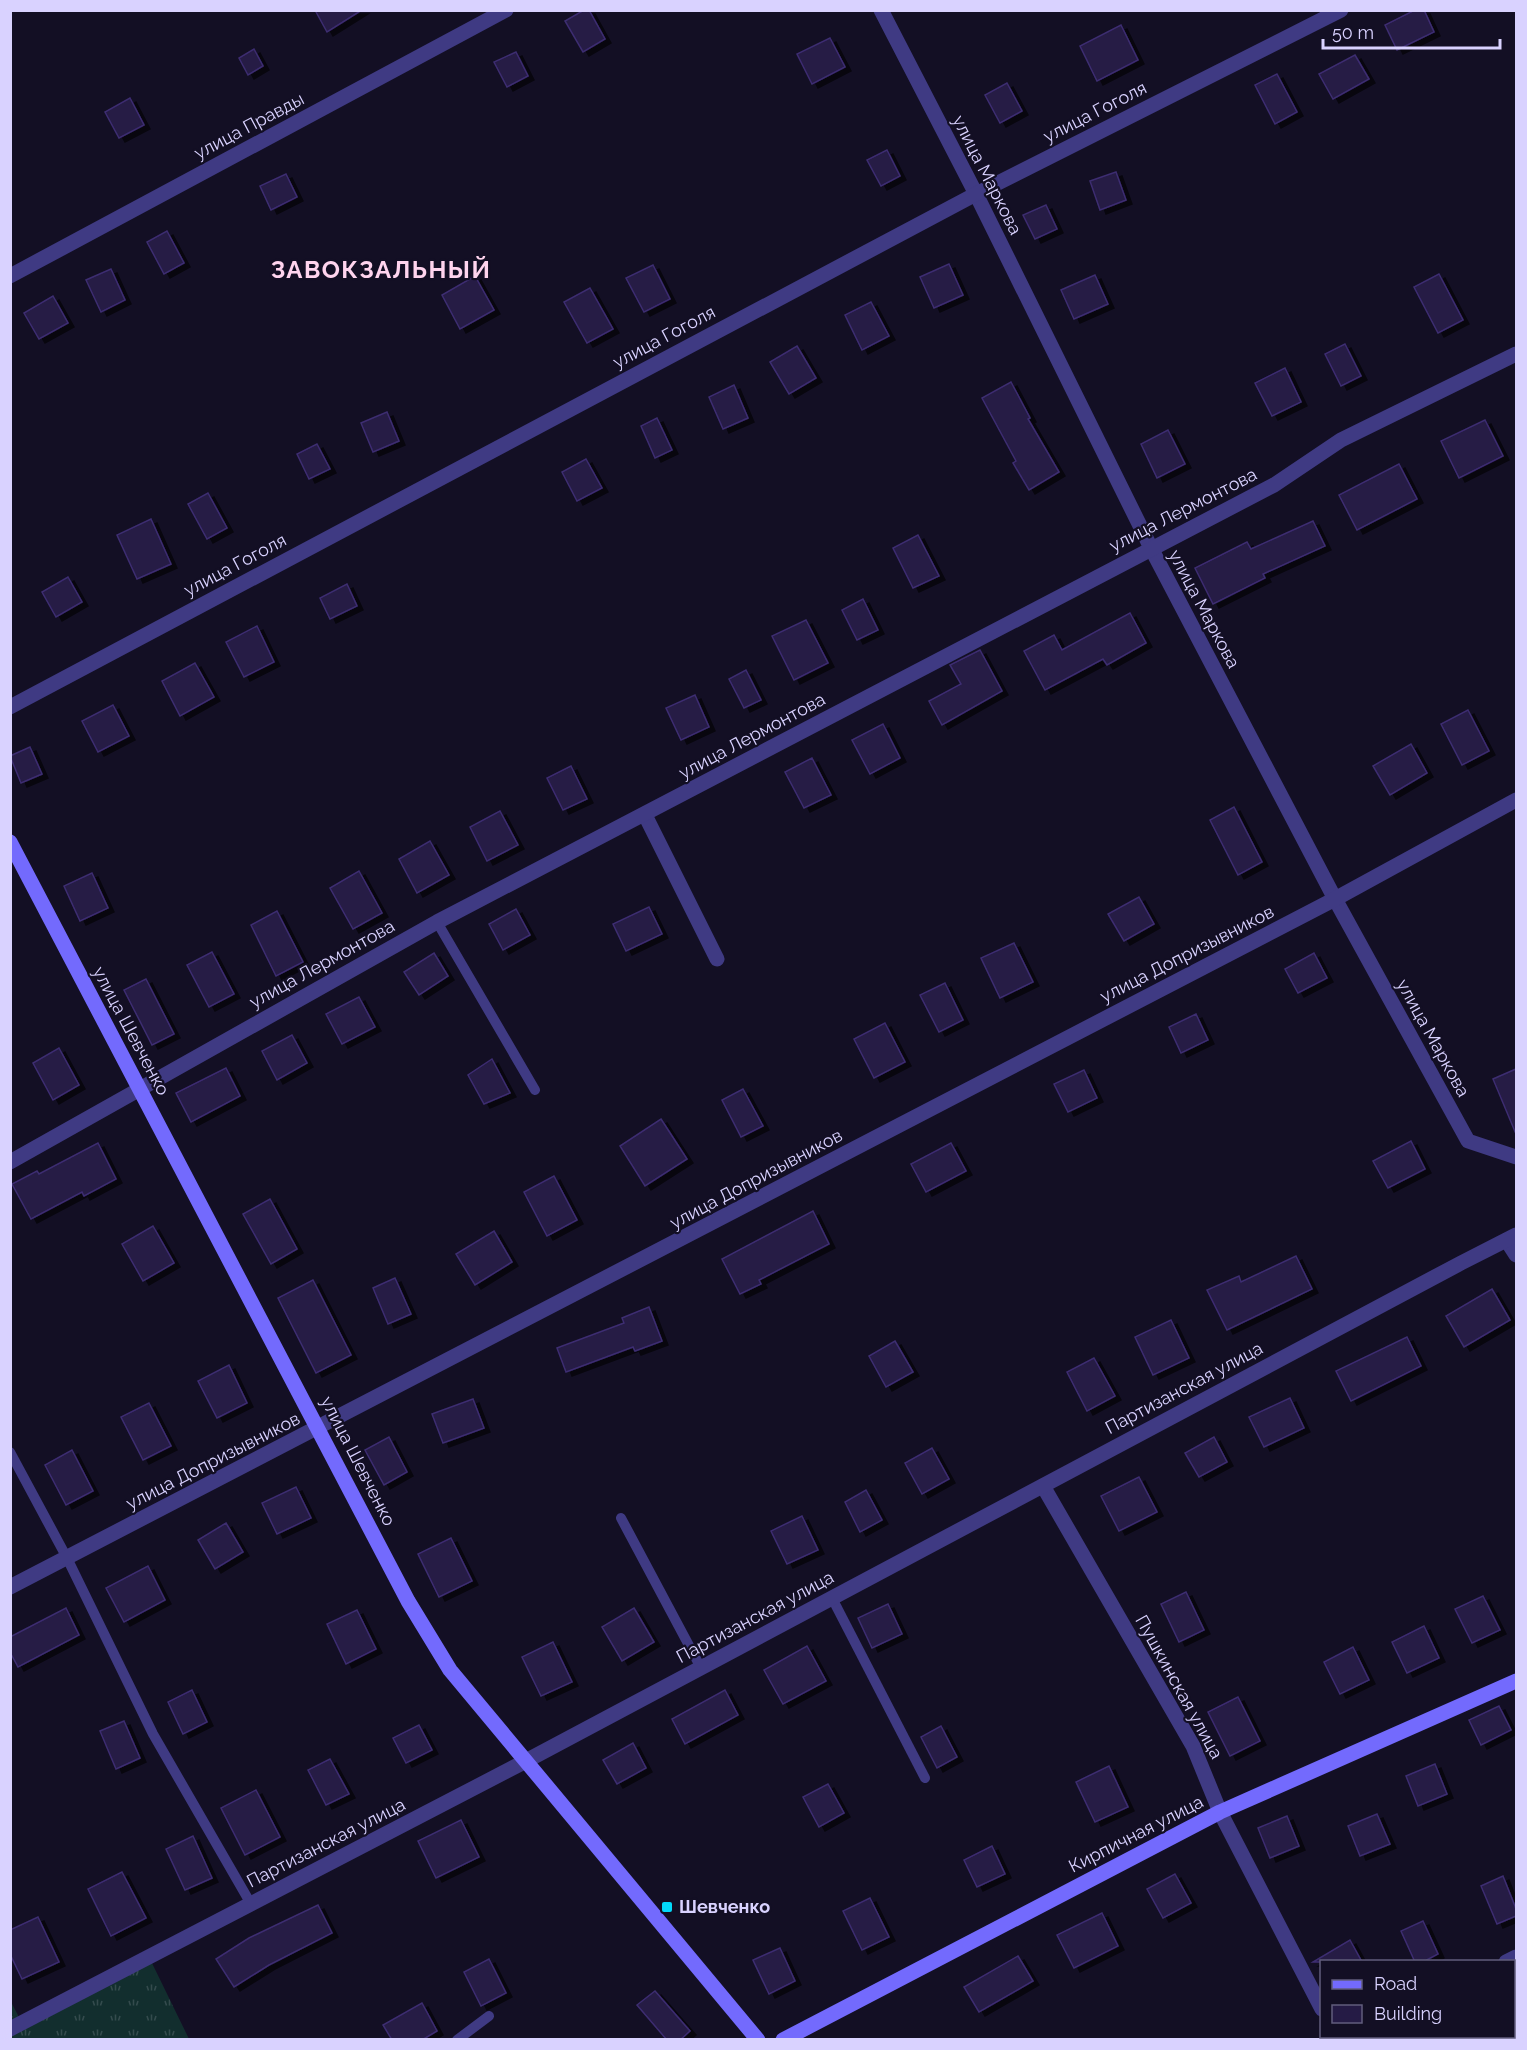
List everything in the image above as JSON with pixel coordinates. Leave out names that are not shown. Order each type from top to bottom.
[{"type":"street","name":"улица Правды","points":[[10,276],[506,10]]},
{"type":"street","name":"улица Маркова","points":[[880,10],[976,194],[1150,549],[1335,899],[1468,1141],[1516,1157]]},
{"type":"street","name":"улица Гоголя","points":[[10,707],[976,194],[1341,10]]},
{"type":"street","name":"улица Лермонтова","points":[[10,1162],[436,922],[1274,485],[1341,440],[1516,354]]},
{"type":"street","name":"улица Допризывников","points":[[10,1587],[1335,899],[1516,800]]},
{"type":"street","points":[[645,815],[717,959]]},
{"type":"street","name":"улица Шевченко","points":[[10,842],[320,1428],[414,1611],[450,1670],[524,1762],[758,2040]]},
{"type":"street","points":[[1512,1238],[1516,1255]]},
{"type":"street","name":"Партизанская улица","points":[[10,2029],[524,1762],[1461,1263],[1512,1238]]},
{"type":"street","name":"Пушкинская улица","points":[[1043,1486],[1193,1746],[1220,1812],[1320,2004]]},
{"type":"street","name":"Кирпичная улица","points":[[783,2040],[1220,1812],[1516,1681]]},
{"type":"lane","points":[[436,922],[535,1090]]},
{"type":"lane","points":[[10,1452],[67,1558],[153,1734],[251,1904]]},
{"type":"lane","points":[[621,1518],[701,1668]]},
{"type":"lane","points":[[832,1598],[925,1778]]},
{"type":"lane","points":[[457,2040],[489,2016]]},
{"type":"green space","points":[[149,1957],[189,2039],[11,2039],[10,2000],[22,2023]]},
{"type":"building","points":[[315,10],[362,10],[327,32]]},
{"type":"building","points":[[584,10],[589,10],[605,39],[583,52],[565,21]]},
{"type":"building","points":[[1415,10],[1424,10],[1434,32],[1397,50],[1385,25]]},
{"type":"building","points":[[1121,25],[1138,60],[1097,81],[1080,46]]},
{"type":"building","points":[[830,38],[845,67],[812,84],[797,54]]},
{"type":"building","points":[[254,49],[263,66],[248,75],[239,58]]},
{"type":"building","points":[[516,52],[528,76],[507,87],[494,62]]},
{"type":"building","points":[[1355,55],[1369,79],[1333,99],[1319,74]]},
{"type":"building","points":[[1277,74],[1297,112],[1275,124],[1255,85]]},
{"type":"building","points":[[1007,83],[1022,111],[1000,123],[985,95]]},
{"type":"building","points":[[130,98],[144,125],[119,138],[105,112]]},
{"type":"building","points":[[887,150],[900,176],[881,186],[867,160]]},
{"type":"building","points":[[1116,172],[1126,200],[1100,210],[1090,181]]},
{"type":"building","points":[[286,174],[297,197],[271,210],[260,186]]},
{"type":"building","points":[[1046,205],[1057,229],[1035,239],[1023,215]]},
{"type":"building","points":[[167,231],[184,263],[164,274],[147,242]]},
{"type":"building","points":[[949,264],[963,295],[934,308],[920,277]]},
{"type":"building","points":[[653,265],[670,299],[644,312],[626,278]]},
{"type":"building","points":[[111,269],[125,300],[101,312],[86,280]]},
{"type":"building","points":[[1439,274],[1463,320],[1438,333],[1414,287]]},
{"type":"building","points":[[1095,275],[1108,304],[1074,319],[1061,290]]},
{"type":"building","points":[[475,276],[494,310],[460,329],[442,295]]},
{"type":"building","points":[[590,288],[613,329],[587,343],[564,302]]},
{"type":"building","points":[[53,296],[68,323],[39,339],[24,313]]},
{"type":"building","points":[[871,302],[889,336],[862,350],[845,315]]},
{"type":"building","points":[[1345,344],[1361,376],[1341,386],[1325,354]]},
{"type":"building","points":[[797,346],[816,378],[789,394],[770,362]]},
{"type":"building","points":[[1285,368],[1301,402],[1272,416],[1255,383]]},
{"type":"building","points":[[1011,382],[1030,418],[1028,419],[1059,472],[1029,490],[1013,463],[1016,461],[982,398]]},
{"type":"building","points":[[734,385],[748,418],[723,429],[709,397]]},
{"type":"building","points":[[387,412],[399,441],[373,452],[361,423]]},
{"type":"building","points":[[657,418],[672,450],[655,458],[641,426]]},
{"type":"building","points":[[1485,420],[1503,456],[1459,478],[1441,441]]},
{"type":"building","points":[[1168,430],[1185,464],[1157,478],[1141,444]]},
{"type":"building","points":[[317,444],[330,469],[309,479],[297,454]]},
{"type":"building","points":[[586,459],[602,488],[577,501],[562,472]]},
{"type":"building","points":[[1399,464],[1417,499],[1357,530],[1339,495]]},
{"type":"building","points":[[208,493],[227,528],[207,539],[188,504]]},
{"type":"building","points":[[151,519],[171,564],[137,579],[117,535]]},
{"type":"building","points":[[1313,521],[1325,546],[1263,574],[1265,578],[1213,604],[1195,568],[1247,542],[1251,549]]},
{"type":"building","points":[[918,535],[939,576],[913,588],[893,548]]},
{"type":"building","points":[[68,577],[82,602],[56,617],[42,592]]},
{"type":"building","points":[[347,584],[357,606],[330,619],[320,598]]},
{"type":"building","points":[[863,599],[878,630],[857,640],[842,610]]},
{"type":"building","points":[[1130,613],[1146,643],[1107,665],[1103,659],[1045,690],[1024,651],[1054,635],[1062,650]]},
{"type":"building","points":[[806,620],[828,663],[794,680],[772,636]]},
{"type":"building","points":[[257,626],[274,662],[244,677],[226,642]]},
{"type":"building","points":[[980,650],[1002,691],[942,725],[929,701],[961,684],[950,665]]},
{"type":"building","points":[[195,663],[214,697],[180,716],[162,681]]},
{"type":"building","points":[[746,670],[761,700],[744,708],[729,679]]},
{"type":"building","points":[[695,695],[709,727],[681,740],[666,708]]},
{"type":"building","points":[[113,705],[129,736],[98,752],[82,721]]},
{"type":"building","points":[[1468,710],[1489,751],[1462,765],[1441,724]]},
{"type":"building","points":[[883,724],[900,758],[870,774],[852,740]]},
{"type":"building","points":[[1411,744],[1427,773],[1390,795],[1373,766]]},
{"type":"building","points":[[30,747],[42,774],[21,783],[10,756]]},
{"type":"building","points":[[812,758],[831,795],[804,808],[785,772]]},
{"type":"building","points":[[571,766],[587,799],[563,810],[547,778]]},
{"type":"building","points":[[1234,807],[1262,862],[1238,875],[1210,820]]},
{"type":"building","points":[[500,811],[518,845],[487,861],[470,827]]},
{"type":"building","points":[[430,841],[449,875],[417,893],[399,859]]},
{"type":"building","points":[[359,871],[382,913],[353,929],[330,888]]},
{"type":"building","points":[[92,873],[108,908],[80,921],[64,886]]},
{"type":"building","points":[[1139,897],[1154,924],[1124,941],[1108,914]]},
{"type":"building","points":[[649,907],[662,934],[626,951],[613,924]]},
{"type":"building","points":[[516,909],[530,935],[503,950],[489,924]]},
{"type":"building","points":[[277,911],[303,962],[276,976],[251,925]]},
{"type":"building","points":[[1014,943],[1033,982],[1000,998],[981,958]]},
{"type":"building","points":[[212,952],[234,994],[209,1007],[187,965]]},
{"type":"building","points":[[434,953],[448,976],[419,995],[404,972]]},
{"type":"building","points":[[1314,953],[1327,978],[1298,993],[1285,969]]},
{"type":"building","points":[[146,979],[174,1034],[152,1045],[124,990]]},
{"type":"building","points":[[945,983],[963,1020],[939,1032],[920,995]]},
{"type":"building","points":[[359,997],[375,1027],[342,1044],[326,1014]]},
{"type":"building","points":[[1196,1014],[1208,1040],[1181,1053],[1169,1027]]},
{"type":"building","points":[[885,1023],[905,1062],[874,1078],[854,1039]]},
{"type":"building","points":[[292,1035],[307,1063],[277,1080],[262,1051]]},
{"type":"building","points":[[59,1048],[79,1085],[53,1100],[33,1063]]},
{"type":"building","points":[[492,1059],[510,1093],[484,1104],[468,1075]]},
{"type":"building","points":[[226,1068],[240,1096],[191,1122],[176,1093]]},
{"type":"building","points":[[1516,1069],[1516,1134],[1493,1079]]},
{"type":"building","points":[[1084,1070],[1097,1098],[1068,1112],[1054,1084]]},
{"type":"building","points":[[743,1089],[763,1126],[741,1137],[722,1100]]},
{"type":"building","points":[[661,1119],[687,1159],[645,1186],[620,1146]]},
{"type":"building","points":[[1411,1141],[1425,1169],[1388,1188],[1373,1161]]},
{"type":"building","points":[[98,1143],[116,1179],[84,1196],[82,1192],[31,1219],[12,1184],[37,1171],[39,1174]]},
{"type":"building","points":[[951,1143],[966,1171],[926,1192],[911,1164]]},
{"type":"building","points":[[554,1176],[577,1220],[547,1236],[524,1192]]},
{"type":"building","points":[[270,1199],[297,1249],[271,1264],[243,1214]]},
{"type":"building","points":[[813,1211],[829,1244],[759,1280],[761,1284],[740,1294],[722,1259]]},
{"type":"building","points":[[153,1226],[174,1263],[143,1281],[122,1244]]},
{"type":"building","points":[[494,1231],[512,1262],[475,1285],[456,1254]]},
{"type":"building","points":[[1296,1256],[1312,1289],[1227,1330],[1207,1290],[1239,1276],[1241,1282]]},
{"type":"building","points":[[395,1278],[411,1314],[388,1324],[373,1288]]},
{"type":"building","points":[[313,1280],[351,1355],[316,1373],[278,1298]]},
{"type":"building","points":[[1492,1289],[1510,1320],[1464,1347],[1446,1316]]},
{"type":"building","points":[[649,1307],[662,1341],[635,1351],[633,1347],[566,1372],[557,1348],[624,1323],[622,1318]]},
{"type":"building","points":[[1171,1320],[1189,1358],[1153,1375],[1135,1337]]},
{"type":"building","points":[[1407,1337],[1421,1366],[1351,1401],[1336,1371]]},
{"type":"building","points":[[895,1341],[913,1372],[886,1387],[869,1356]]},
{"type":"building","points":[[1094,1358],[1115,1396],[1087,1411],[1067,1372]]},
{"type":"building","points":[[229,1365],[247,1403],[217,1418],[198,1381]]},
{"type":"building","points":[[1290,1398],[1304,1428],[1264,1447],[1249,1417]]},
{"type":"building","points":[[473,1399],[484,1428],[443,1443],[432,1414]]},
{"type":"building","points":[[149,1403],[171,1446],[143,1460],[121,1417]]},
{"type":"building","points":[[389,1437],[407,1472],[384,1485],[365,1450]]},
{"type":"building","points":[[1214,1437],[1227,1462],[1199,1477],[1185,1453]]},
{"type":"building","points":[[932,1448],[949,1479],[922,1494],[905,1463]]},
{"type":"building","points":[[72,1450],[93,1491],[66,1505],[45,1465]]},
{"type":"building","points":[[1139,1477],[1157,1512],[1119,1531],[1101,1496]]},
{"type":"building","points":[[296,1487],[311,1518],[277,1534],[262,1503]]},
{"type":"building","points":[[866,1490],[882,1520],[860,1532],[845,1502]]},
{"type":"building","points":[[802,1516],[818,1550],[787,1564],[771,1531]]},
{"type":"building","points":[[226,1523],[243,1552],[215,1569],[198,1540]]},
{"type":"building","points":[[451,1538],[472,1581],[439,1597],[418,1554]]},
{"type":"building","points":[[148,1566],[165,1600],[124,1622],[106,1588]]},
{"type":"building","points":[[1186,1592],[1204,1630],[1179,1642],[1161,1604]]},
{"type":"building","points":[[1483,1596],[1500,1630],[1472,1643],[1455,1609]]},
{"type":"building","points":[[888,1604],[902,1634],[872,1648],[858,1618]]},
{"type":"building","points":[[66,1608],[79,1635],[18,1667],[10,1652],[10,1637]]},
{"type":"building","points":[[634,1608],[654,1642],[622,1661],[602,1627]]},
{"type":"building","points":[[357,1610],[376,1649],[346,1664],[327,1624]]},
{"type":"building","points":[[1424,1626],[1439,1658],[1407,1673],[1392,1642]]},
{"type":"building","points":[[553,1642],[572,1682],[541,1696],[522,1657]]},
{"type":"building","points":[[807,1646],[826,1681],[783,1704],[764,1670]]},
{"type":"building","points":[[1353,1647],[1369,1680],[1340,1694],[1324,1662]]},
{"type":"building","points":[[192,1690],[207,1722],[183,1734],[168,1702]]},
{"type":"building","points":[[725,1690],[738,1715],[685,1744],[672,1719]]},
{"type":"building","points":[[1238,1697],[1260,1741],[1230,1756],[1208,1712]]},
{"type":"building","points":[[1499,1706],[1511,1730],[1481,1745],[1469,1720]]},
{"type":"building","points":[[124,1721],[140,1758],[116,1769],[100,1731]]},
{"type":"building","points":[[419,1725],[432,1750],[406,1763],[393,1738]]},
{"type":"building","points":[[941,1726],[957,1757],[937,1768],[921,1737]]},
{"type":"building","points":[[633,1743],[646,1768],[617,1784],[603,1760]]},
{"type":"building","points":[[330,1759],[349,1794],[326,1805],[308,1770]]},
{"type":"building","points":[[1435,1764],[1447,1794],[1418,1806],[1406,1776]]},
{"type":"building","points":[[1109,1766],[1128,1807],[1095,1822],[1076,1782]]},
{"type":"building","points":[[828,1784],[844,1813],[819,1827],[803,1797]]},
{"type":"building","points":[[256,1790],[280,1837],[245,1855],[221,1808]]},
{"type":"building","points":[[1377,1814],[1390,1844],[1360,1856],[1348,1826]]},
{"type":"building","points":[[1287,1816],[1299,1846],[1270,1858],[1258,1828]]},
{"type":"building","points":[[461,1820],[479,1857],[436,1878],[418,1841]]},
{"type":"building","points":[[193,1836],[212,1878],[185,1890],[166,1849]]},
{"type":"building","points":[[992,1846],[1005,1874],[977,1887],[964,1860]]},
{"type":"building","points":[[122,1872],[146,1918],[111,1936],[88,1889]]},
{"type":"building","points":[[1175,1874],[1191,1903],[1163,1918],[1147,1889]]},
{"type":"building","points":[[1503,1876],[1516,1909],[1516,1916],[1497,1924],[1481,1886]]},
{"type":"building","points":[[870,1898],[889,1937],[862,1950],[843,1911]]},
{"type":"building","points":[[318,1905],[332,1933],[269,1965],[234,1987],[216,1959],[249,1938]]},
{"type":"building","points":[[1102,1913],[1118,1946],[1074,1968],[1057,1935]]},
{"type":"building","points":[[38,1917],[59,1962],[22,1979],[10,1954],[10,1930]]},
{"type":"building","points":[[1423,1921],[1438,1954],[1427,1960],[1414,1960],[1401,1931]]},
{"type":"building","points":[[1350,1940],[1361,1960],[1320,1960],[1320,1962],[1313,1962]]},
{"type":"building","points":[[780,1948],[795,1981],[769,1994],[753,1960]]},
{"type":"building","points":[[1018,1956],[1033,1981],[979,2012],[964,1987]]},
{"type":"building","points":[[489,1959],[506,1993],[481,2006],[464,1972]]},
{"type":"building","points":[[655,1991],[690,2031],[680,2040],[667,2040],[637,2005]]},
{"type":"building","points":[[422,2003],[437,2031],[422,2040],[392,2040],[383,2025]]},
{"type":"place","name":"Шевченко","points":[[667,1907]]},
{"type":"district","name":"ЗАВОКЗАЛЬНЫЙ","points":[[381,270]]}]
